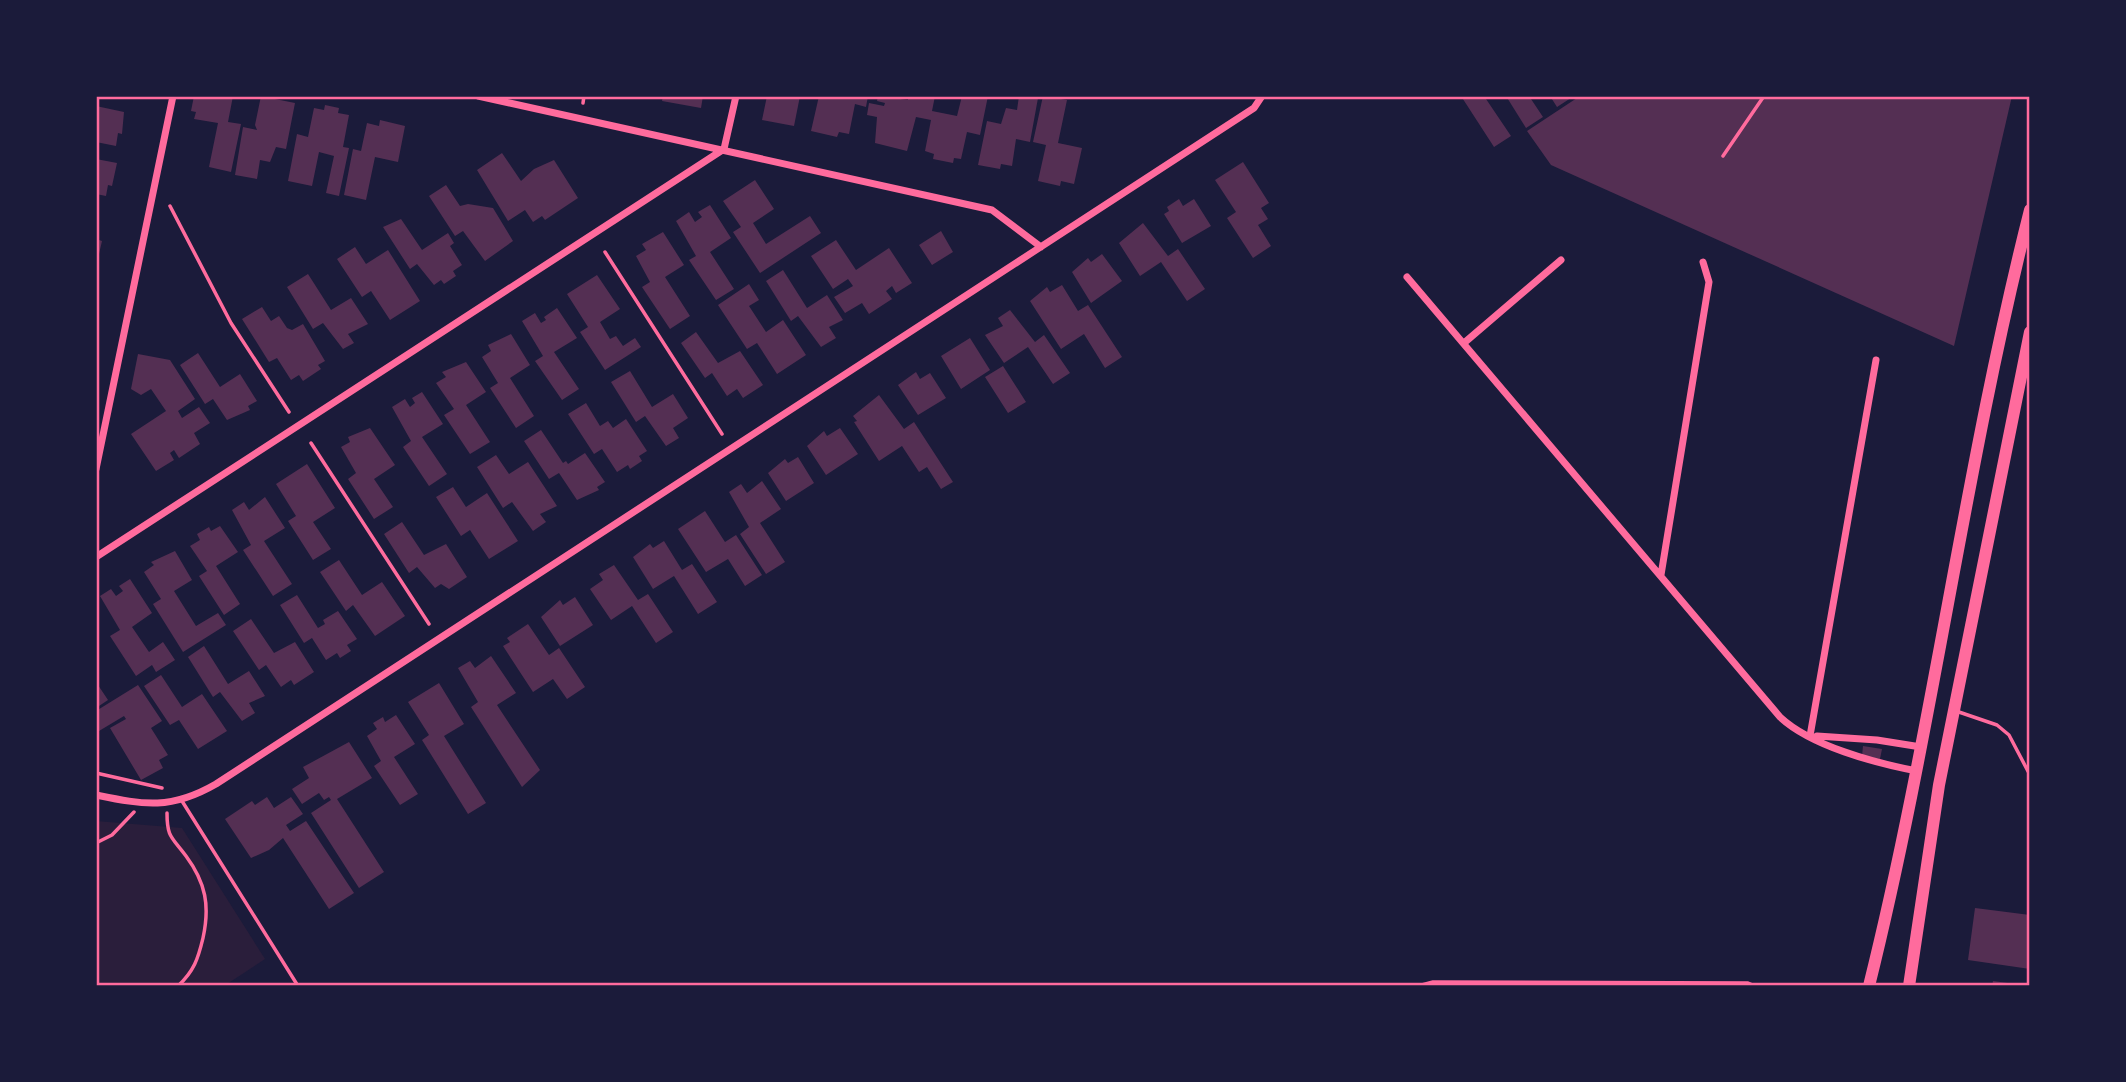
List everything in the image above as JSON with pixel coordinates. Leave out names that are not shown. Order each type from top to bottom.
[{"type":"highway","points":[[1869,986],[1917,771],[1981,421],[2030,210]]},
{"type":"highway","points":[[1909,986],[1939,785],[2030,332]]},
{"type":"street","points":[[96,469],[173,96]]},
{"type":"street","points":[[478,96],[992,210],[1041,247]]},
{"type":"street","points":[[96,557],[724,149],[736,96]]},
{"type":"street","points":[[96,795],[138,803],[166,804],[182,801],[216,784],[1254,108],[1262,96]]},
{"type":"street","points":[[1464,343],[1561,260]]},
{"type":"street","points":[[1661,575],[1709,282],[1703,262]]},
{"type":"street","points":[[1407,277],[1780,717],[1810,736],[1871,761],[1917,771]]},
{"type":"street","points":[[1810,736],[1876,360]]},
{"type":"street","points":[[1810,736],[1877,740],[1921,747]]},
{"type":"lane","points":[[1723,156],[1764,96]]},
{"type":"lane","points":[[1954,711],[1997,725],[2009,735],[2030,775]]},
{"type":"lane","points":[[182,801],[298,986]]},
{"type":"lane","points":[[1418,986],[1433,982],[1748,983],[1755,986]]},
{"type":"path","points":[[583,103],[584,96]]},
{"type":"path","points":[[170,206],[230,323],[289,412]]},
{"type":"path","points":[[605,253],[722,434]]},
{"type":"path","points":[[311,443],[429,624]]},
{"type":"path","points":[[96,773],[162,788]]},
{"type":"path","points":[[96,843],[112,835],[133,815],[138,803]]},
{"type":"path","points":[[166,804],[168,835],[185,855],[206,891],[209,910],[201,955],[190,975],[178,986]]},
{"type":"shaded area","points":[[96,821],[182,828],[265,959],[224,986],[96,986]]},
{"type":"building","points":[[194,96],[233,96],[228,122],[241,124],[231,172],[209,167],[218,123],[194,119],[196,112],[191,111]]},
{"type":"building","points":[[261,96],[275,96],[275,99],[295,103],[286,149],[276,147],[270,162],[260,160],[257,179],[235,175],[243,127],[257,130],[255,125]]},
{"type":"building","points":[[663,96],[703,96],[701,108],[662,101]]},
{"type":"building","points":[[767,96],[800,96],[794,126],[762,120]]},
{"type":"building","points":[[819,96],[836,99],[868,96],[866,107],[855,104],[849,134],[839,132],[837,137],[811,131]]},
{"type":"building","points":[[878,96],[908,100],[908,96],[935,96],[932,111],[957,116],[962,96],[988,96],[980,135],[967,132],[961,159],[954,158],[953,163],[933,159],[934,154],[925,151],[931,120],[916,117],[907,151],[875,143],[877,117],[867,115],[869,103],[884,106],[885,103],[877,101]]},
{"type":"building","points":[[1019,96],[1038,98],[1030,142],[1016,139],[1012,166],[1001,164],[1000,169],[978,165],[987,121],[1001,124],[1006,108],[1017,110]]},
{"type":"building","points":[[1043,96],[1067,100],[1058,143],[1082,148],[1074,184],[1061,181],[1060,186],[1038,181],[1046,145],[1033,142]]},
{"type":"building","points":[[1461,96],[1484,96],[1511,136],[1494,147]]},
{"type":"building","points":[[1506,96],[1529,96],[1543,117],[1526,128]]},
{"type":"building","points":[[1550,96],[1574,96],[1557,107]]},
{"type":"building","points":[[1580,96],[2012,96],[1954,346],[1551,165],[1527,131]]},
{"type":"building","points":[[325,105],[339,108],[338,113],[349,115],[343,147],[349,148],[339,196],[326,193],[334,156],[319,152],[312,186],[288,181],[297,134],[308,137],[314,108],[324,110]]},
{"type":"building","points":[[96,106],[124,112],[122,134],[118,133],[116,146],[96,142]]},
{"type":"building","points":[[380,120],[405,126],[398,162],[375,157],[366,200],[344,195],[353,149],[361,151],[367,123],[379,126]]},
{"type":"building","points":[[502,153],[521,181],[534,169],[554,160],[578,198],[545,220],[542,216],[533,222],[525,210],[508,221],[477,170]]},
{"type":"building","points":[[96,159],[117,163],[112,186],[108,185],[106,196],[96,194]]},
{"type":"building","points":[[1243,162],[1269,203],[1261,208],[1268,219],[1258,225],[1271,246],[1253,258],[1227,218],[1236,212],[1215,180]]},
{"type":"building","points":[[755,180],[774,209],[753,223],[766,244],[810,216],[821,233],[760,273],[733,232],[741,227],[723,201]]},
{"type":"building","points":[[446,185],[460,206],[468,204],[493,208],[513,241],[485,261],[463,231],[455,236],[429,196]]},
{"type":"building","points":[[1179,199],[1183,206],[1194,199],[1211,226],[1182,243],[1164,214],[1169,211],[1167,207]]},
{"type":"building","points":[[710,205],[731,238],[710,252],[734,289],[716,300],[689,260],[696,256],[676,221],[689,212],[695,222],[702,217],[698,212]]},
{"type":"building","points":[[401,219],[422,250],[448,233],[454,243],[450,246],[462,265],[453,271],[456,276],[444,284],[441,280],[434,285],[417,264],[410,269],[383,227]]},
{"type":"building","points":[[1143,223],[1168,256],[1178,249],[1205,289],[1187,301],[1161,262],[1140,276],[1119,243]]},
{"type":"building","points":[[941,231],[953,252],[932,265],[919,245]]},
{"type":"building","points":[[663,232],[684,265],[665,277],[690,316],[670,329],[642,287],[650,282],[636,256],[646,250],[642,244]]},
{"type":"building","points":[[96,239],[102,241],[99,254],[96,254]]},
{"type":"building","points":[[836,240],[856,270],[889,248],[912,283],[896,293],[892,286],[886,291],[892,299],[869,314],[862,303],[845,313],[834,297],[853,286],[848,279],[833,289],[811,256]]},
{"type":"building","points":[[355,247],[366,264],[388,250],[420,301],[390,320],[371,291],[362,297],[337,259]]},
{"type":"building","points":[[1102,254],[1122,281],[1091,303],[1072,272],[1088,258],[1091,262]]},
{"type":"building","points":[[783,270],[807,308],[827,295],[843,320],[829,327],[836,338],[821,347],[798,316],[791,321],[766,281]]},
{"type":"building","points":[[308,274],[331,310],[351,298],[368,324],[348,334],[354,343],[343,349],[323,323],[313,329],[287,287]]},
{"type":"building","points":[[597,275],[620,309],[600,322],[610,339],[616,336],[623,346],[635,338],[641,347],[605,370],[580,332],[588,327],[567,294]]},
{"type":"building","points":[[749,284],[759,300],[749,306],[766,332],[783,320],[806,355],[777,374],[757,343],[747,349],[718,305]]},
{"type":"building","points":[[1062,285],[1078,311],[1088,305],[1122,357],[1105,368],[1084,334],[1061,349],[1030,301],[1047,287],[1050,292]]},
{"type":"building","points":[[262,307],[271,321],[279,316],[287,328],[292,330],[303,324],[325,361],[318,365],[321,369],[303,381],[299,375],[291,380],[277,358],[269,362],[242,319]]},
{"type":"building","points":[[557,308],[577,338],[554,352],[579,389],[562,400],[535,361],[543,356],[522,321],[535,313],[541,323],[546,320],[544,317]]},
{"type":"building","points":[[1010,310],[1035,342],[1044,335],[1070,373],[1053,384],[1028,347],[1004,363],[985,335],[1003,326],[998,318]]},
{"type":"building","points":[[696,332],[718,363],[740,351],[763,385],[743,398],[737,389],[727,396],[712,373],[705,378],[681,343]]},
{"type":"building","points":[[511,334],[530,365],[510,378],[534,416],[516,428],[490,388],[498,383],[482,357],[491,351],[488,345]]},
{"type":"building","points":[[970,338],[990,370],[961,389],[941,356]]},
{"type":"building","points":[[198,353],[220,387],[240,374],[257,401],[248,406],[250,410],[227,420],[213,399],[205,404],[180,365]]},
{"type":"building","points":[[138,354],[170,360],[195,399],[178,411],[182,418],[199,407],[210,423],[194,433],[200,444],[179,458],[174,450],[170,453],[174,460],[156,471],[131,434],[166,411],[151,389],[141,395],[131,389]]},
{"type":"building","points":[[466,362],[486,392],[466,405],[490,442],[470,454],[444,415],[454,409],[436,383],[446,377],[442,372]]},
{"type":"building","points":[[1003,366],[1026,402],[1008,413],[985,377]]},
{"type":"building","points":[[630,371],[652,407],[673,394],[688,418],[673,428],[679,438],[666,446],[645,416],[636,422],[611,382]]},
{"type":"building","points":[[916,372],[920,379],[930,373],[946,398],[918,415],[898,385]]},
{"type":"building","points":[[422,392],[443,424],[422,437],[447,474],[429,486],[403,447],[411,441],[392,407],[405,399],[410,407],[415,403],[412,398]]},
{"type":"building","points":[[879,395],[904,429],[914,422],[953,482],[941,489],[927,467],[919,472],[902,446],[879,461],[854,422],[857,421],[853,416]]},
{"type":"building","points":[[586,403],[600,426],[608,421],[613,428],[626,419],[647,451],[639,456],[642,461],[630,469],[628,465],[617,472],[602,449],[594,454],[568,414]]},
{"type":"building","points":[[370,428],[395,465],[374,479],[393,507],[374,519],[348,479],[356,473],[341,447],[350,442],[348,437]]},
{"type":"building","points":[[840,428],[858,454],[826,475],[807,446],[824,431],[827,436]]},
{"type":"building","points":[[541,430],[563,463],[566,461],[568,464],[585,453],[605,482],[597,487],[599,490],[577,500],[559,473],[549,479],[524,441]]},
{"type":"building","points":[[496,455],[509,474],[528,462],[557,506],[540,514],[546,522],[533,531],[512,502],[503,508],[477,467]]},
{"type":"building","points":[[798,457],[814,483],[786,501],[768,473],[785,459],[788,463]]},
{"type":"building","points":[[307,464],[335,508],[313,522],[331,549],[313,560],[288,521],[296,516],[276,484]]},
{"type":"building","points":[[762,481],[781,509],[760,523],[785,562],[766,574],[740,534],[749,527],[729,492],[741,484],[747,493]]},
{"type":"building","points":[[453,487],[466,507],[487,493],[518,541],[489,559],[470,530],[461,536],[436,497]]},
{"type":"building","points":[[265,497],[285,528],[264,541],[292,584],[273,596],[243,550],[251,545],[232,510],[244,502],[249,510]]},
{"type":"building","points":[[705,511],[725,542],[736,535],[762,575],[745,586],[728,559],[706,572],[678,529]]},
{"type":"building","points":[[402,522],[424,555],[446,544],[467,577],[449,589],[441,584],[435,588],[417,567],[409,573],[384,534]]},
{"type":"building","points":[[220,526],[238,552],[216,566],[240,604],[224,615],[199,576],[207,571],[190,546],[200,540],[197,534],[209,527],[211,531]]},
{"type":"building","points":[[664,541],[682,570],[692,564],[717,602],[698,614],[674,576],[653,589],[633,557],[650,544],[653,548]]},
{"type":"building","points":[[175,551],[192,580],[174,591],[196,626],[218,613],[226,625],[183,652],[153,604],[161,599],[144,572],[154,565],[151,562]]},
{"type":"building","points":[[339,560],[362,595],[382,582],[405,616],[375,636],[353,605],[346,611],[320,572]]},
{"type":"building","points":[[614,565],[638,600],[648,594],[673,632],[656,643],[632,606],[611,620],[590,589],[603,580],[599,574]]},
{"type":"building","points":[[130,579],[152,613],[132,627],[149,652],[163,642],[175,660],[156,672],[152,665],[136,676],[110,636],[120,630],[100,596],[111,589],[116,596],[123,591],[119,586]]},
{"type":"building","points":[[297,595],[318,628],[325,624],[323,620],[338,611],[357,639],[347,645],[351,651],[340,658],[337,653],[326,660],[312,638],[304,643],[280,605]]},
{"type":"building","points":[[575,597],[593,625],[560,646],[541,617],[560,600],[563,605]]},
{"type":"building","points":[[251,619],[274,653],[295,642],[314,672],[294,685],[291,680],[281,687],[266,665],[259,670],[233,631]]},
{"type":"building","points":[[528,624],[549,655],[559,648],[585,687],[567,699],[553,679],[533,692],[503,646],[510,642],[507,638]]},
{"type":"building","points":[[204,646],[228,684],[249,671],[265,696],[249,703],[255,713],[242,721],[220,692],[213,697],[188,657]]},
{"type":"building","points":[[491,656],[516,693],[497,705],[540,770],[522,787],[471,707],[478,702],[458,668],[470,661],[475,668]]},
{"type":"building","points":[[161,675],[182,707],[202,694],[227,731],[198,749],[179,720],[170,725],[144,686]]},
{"type":"building","points":[[96,682],[108,700],[96,708]]},
{"type":"building","points":[[439,683],[464,724],[444,736],[486,803],[468,814],[422,740],[429,735],[408,702]]},
{"type":"building","points":[[138,685],[162,721],[151,728],[168,755],[159,760],[163,768],[141,780],[110,728],[126,719],[124,716],[99,731],[96,725],[96,711]]},
{"type":"building","points":[[396,715],[415,744],[394,757],[418,794],[400,805],[374,766],[381,761],[367,736],[377,729],[373,723],[383,717],[385,722]]},
{"type":"building","points":[[349,742],[372,778],[337,799],[384,872],[359,888],[311,813],[331,800],[329,797],[324,800],[319,793],[302,804],[292,789],[309,778],[303,767]]},
{"type":"building","points":[[1863,746],[1882,749],[1880,759],[1862,756]]},
{"type":"building","points":[[267,797],[274,808],[291,797],[303,814],[286,825],[290,831],[306,821],[354,893],[329,909],[283,838],[269,850],[251,858],[225,819],[252,801],[255,805]]},
{"type":"building","points":[[1975,908],[2030,915],[2030,969],[1968,960]]},
{"type":"building","points":[[1993,981],[2015,984],[2015,986],[1992,986]]}]
